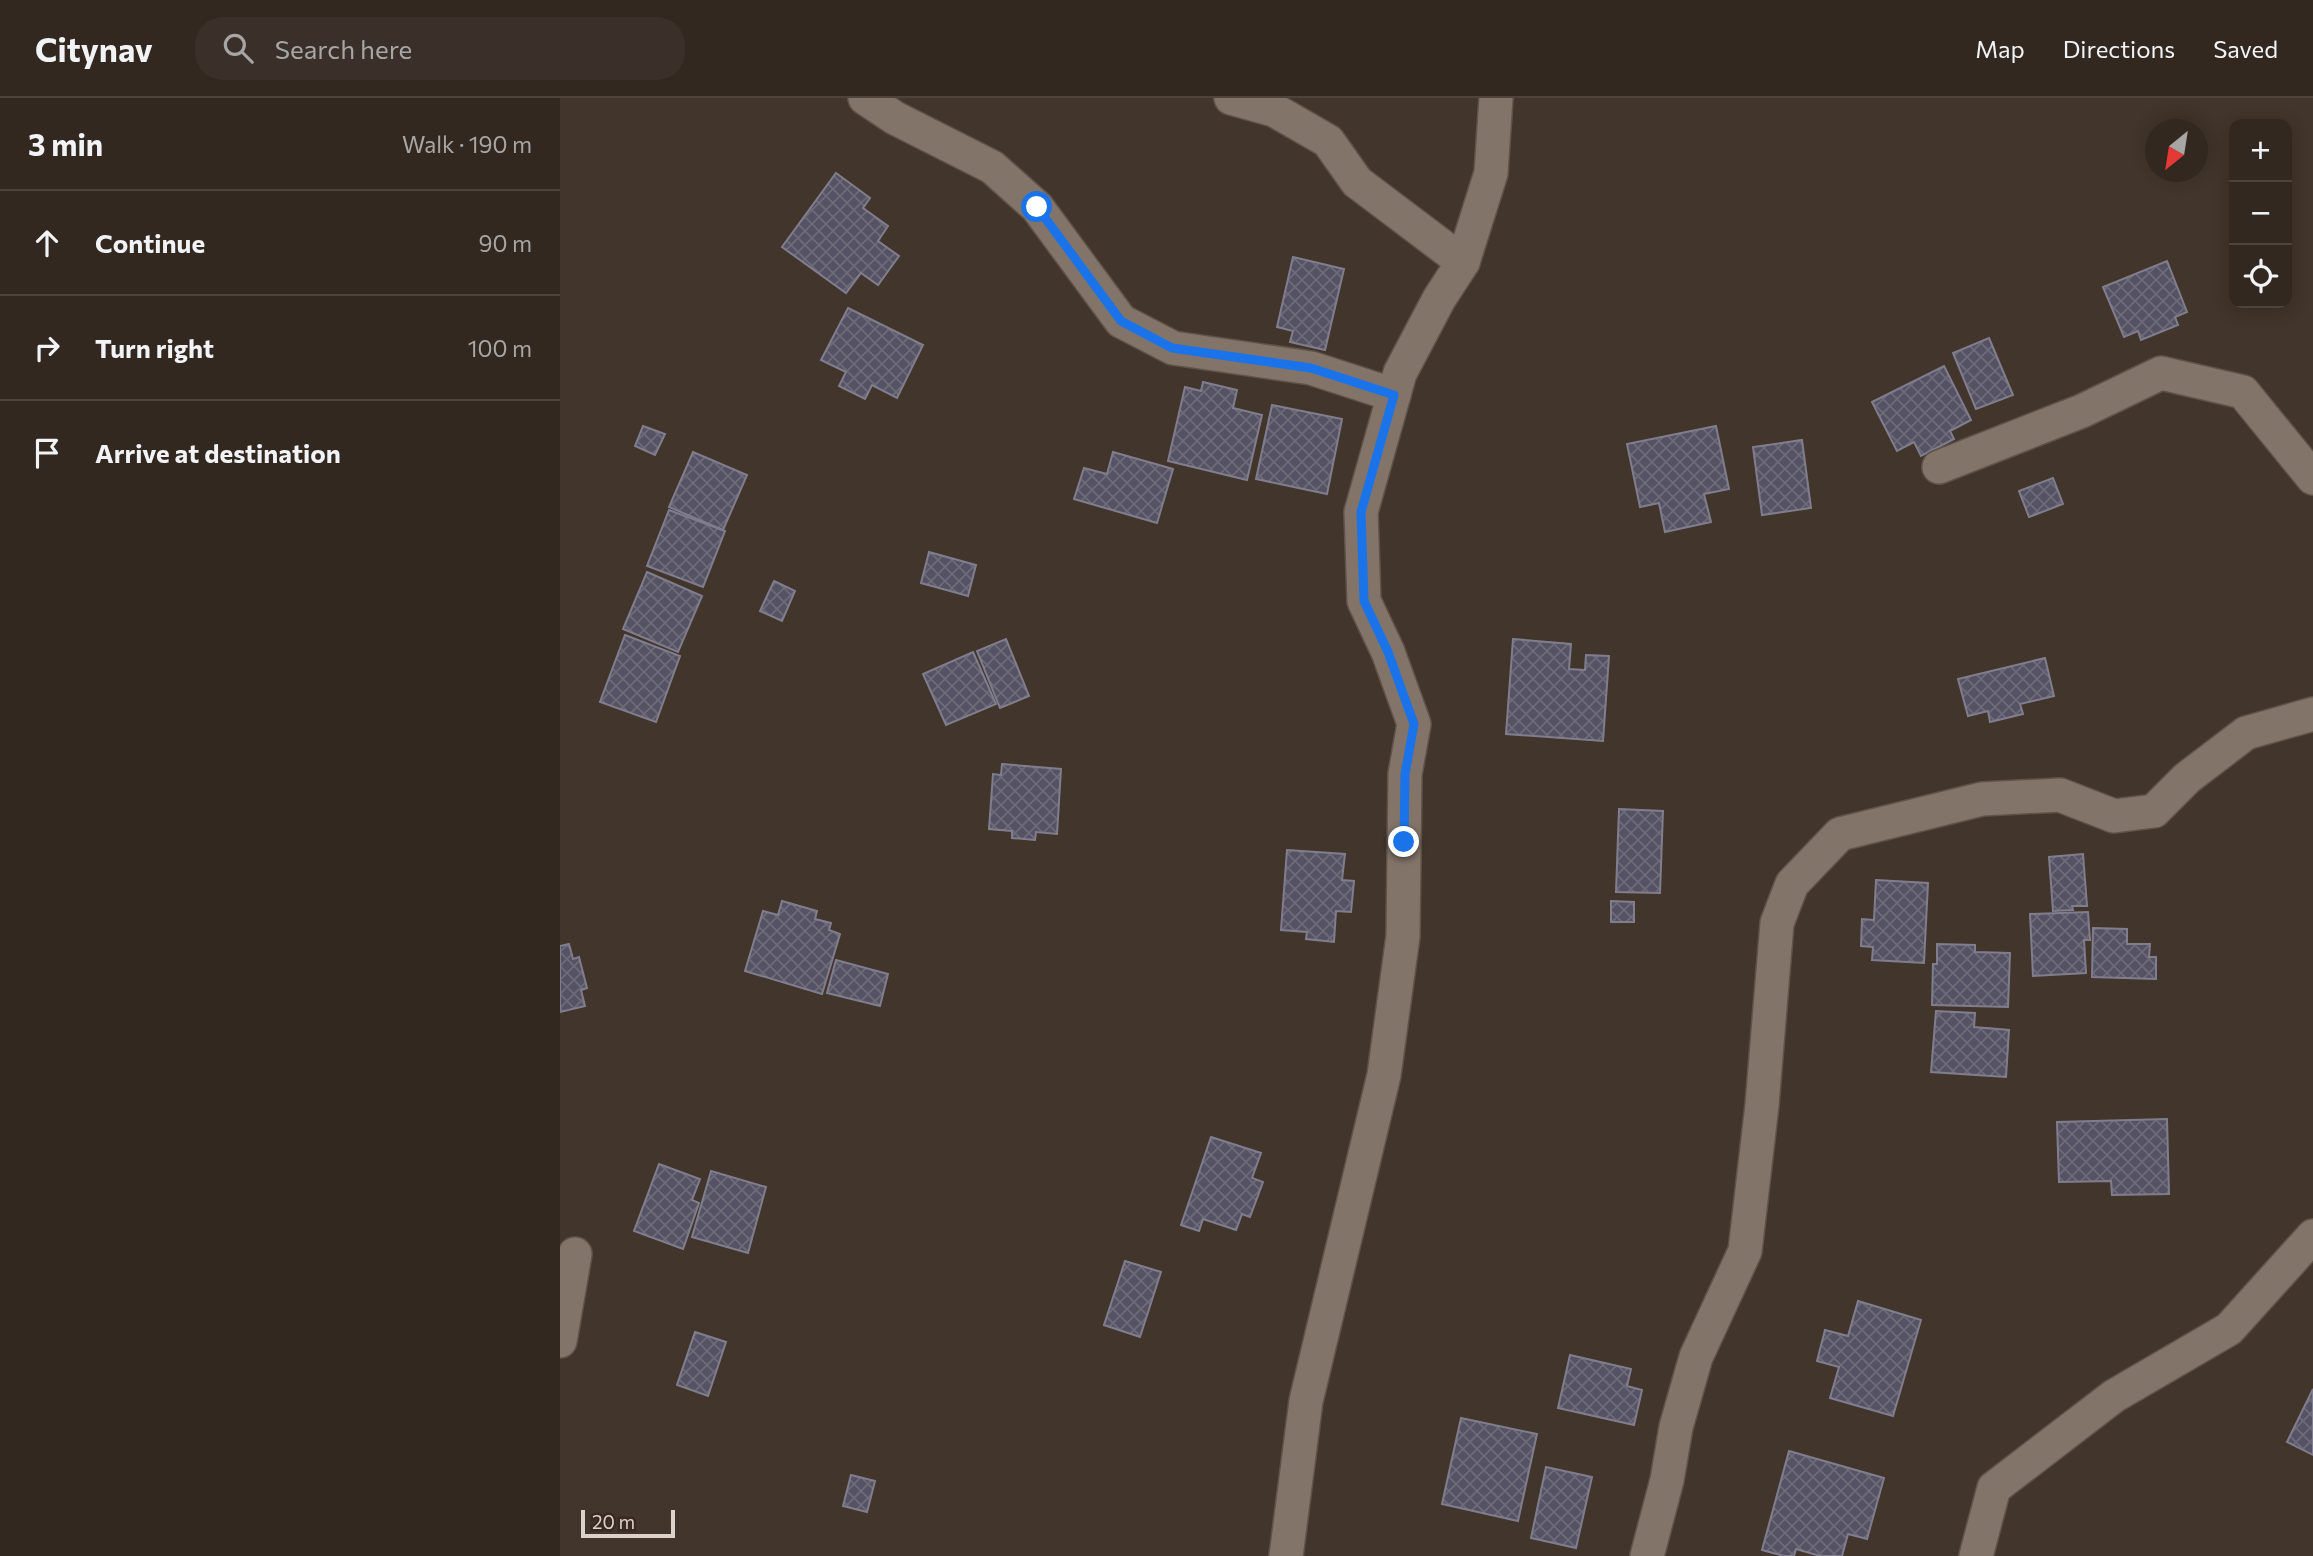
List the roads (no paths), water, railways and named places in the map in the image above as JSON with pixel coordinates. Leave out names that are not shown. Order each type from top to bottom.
[{"type":"street","points":[[865,98],[895,118],[992,167],[1037,207],[1121,321],[1172,348],[1311,368],[1394,395]]},
{"type":"street","points":[[1231,98],[1274,110],[1328,141],[1357,182],[1463,262]]},
{"type":"street","points":[[1286,1556],[1306,1401],[1384,1075],[1403,936],[1405,774],[1414,724],[1388,652],[1364,601],[1361,512],[1400,373],[1438,299],[1463,262],[1491,173],[1496,98]]},
{"type":"street","points":[[1939,467],[2082,411],[2161,373],[2243,392],[2313,478]]},
{"type":"street","points":[[1647,1556],[1667,1480],[1676,1427],[1696,1357],[1745,1251],[1762,1105],[1777,923],[1792,884],[1840,834],[1982,799],[2060,795],[2114,816],[2154,811],[2187,778],[2246,733],[2313,715]]},
{"type":"street","points":[[1976,1556],[1994,1488],[2114,1396],[2230,1329],[2313,1236]]},
{"type":"street","points":[[560,1341],[575,1254]]}]
